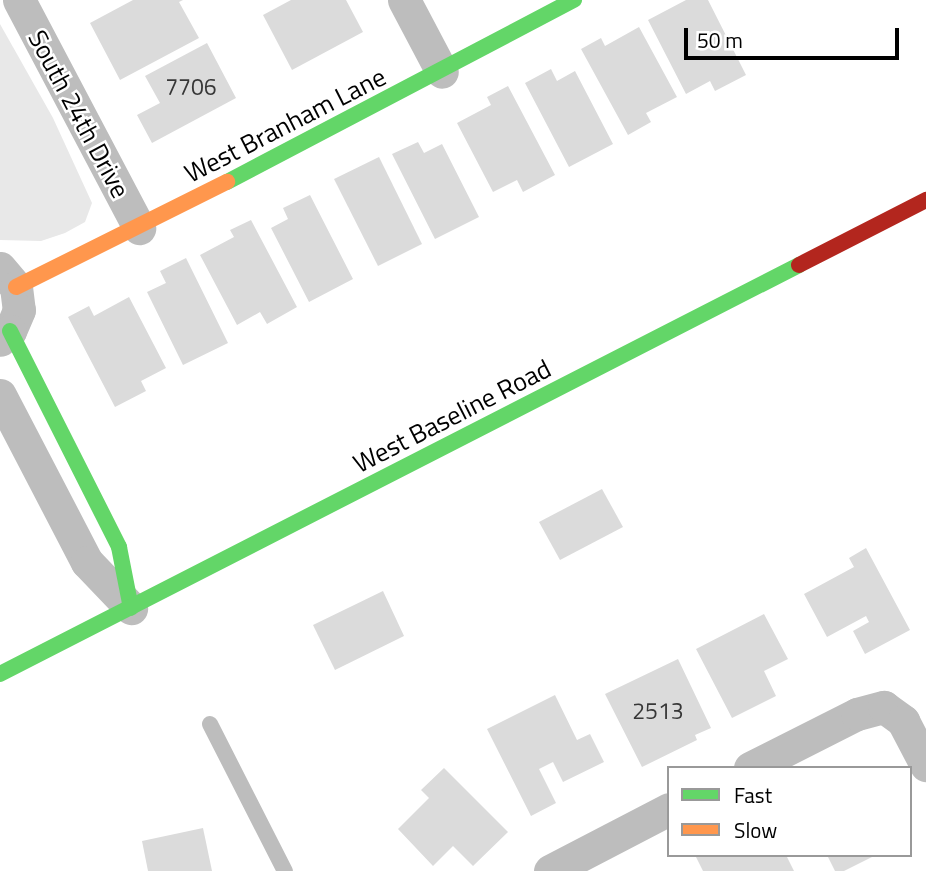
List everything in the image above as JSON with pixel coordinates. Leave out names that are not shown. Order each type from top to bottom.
[{"type":"main road","name":"West Branham Lane","points":[[8,278],[138,228],[442,72],[574,0]]},
{"type":"main road","name":"West Baseline Road","points":[[0,674],[926,200]]},
{"type":"main road","points":[[5,336],[120,547],[131,608]]},
{"type":"street","name":"South 24th Drive","points":[[19,0],[138,228]]},
{"type":"street","points":[[404,0],[442,72]]},
{"type":"street","points":[[5,336],[19,310],[8,278]]},
{"type":"street","points":[[0,395],[87,562],[131,608]]},
{"type":"street","points":[[754,766],[857,714],[884,707],[903,720],[926,765]]},
{"type":"street","points":[[550,871],[667,810]]},
{"type":"lane","points":[[210,724],[285,871]]},
{"type":"shaded area","points":[[0,24],[53,118],[92,203],[85,222],[65,233],[41,241],[0,240]]},
{"type":"building","points":[[133,0],[183,0],[179,2],[199,38],[120,80],[90,23]]},
{"type":"building","points":[[291,0],[346,0],[363,32],[292,70],[263,15]]},
{"type":"building","points":[[686,0],[708,0],[746,75],[715,91],[710,81],[686,94],[648,20]]},
{"type":"building","points":[[639,27],[677,97],[646,113],[651,122],[628,135],[581,49],[601,38],[605,46]]},
{"type":"building","points":[[207,43],[236,98],[152,143],[137,115],[160,103],[145,76]]},
{"type":"building","points":[[551,69],[557,81],[575,71],[613,144],[569,167],[525,83]]},
{"type":"building","points":[[508,86],[555,175],[523,192],[517,180],[493,192],[457,123],[491,105],[487,97]]},
{"type":"building","points":[[418,142],[424,153],[442,144],[479,217],[435,239],[392,154]]},
{"type":"building","points":[[379,157],[422,244],[378,266],[334,179]]},
{"type":"building","points":[[310,195],[353,279],[309,302],[271,228],[288,219],[283,208]]},
{"type":"building","points":[[251,220],[297,307],[267,324],[260,312],[237,325],[200,255],[234,237],[230,230]]},
{"type":"building","points":[[186,258],[228,343],[183,365],[147,292],[166,283],[160,271]]},
{"type":"building","points":[[129,297],[166,368],[141,381],[146,391],[115,407],[68,317],[89,306],[94,316]]},
{"type":"building","points":[[602,489],[623,527],[560,560],[539,522]]},
{"type":"building","points":[[866,548],[910,630],[865,654],[853,631],[869,622],[866,616],[827,637],[804,594],[854,567],[849,558]]},
{"type":"building","points":[[383,591],[404,636],[335,670],[313,625]]},
{"type":"building","points":[[764,614],[788,659],[764,671],[776,696],[732,718],[696,649]]},
{"type":"building","points":[[678,659],[711,728],[695,735],[697,740],[642,767],[605,694]]},
{"type":"building","points":[[555,695],[577,740],[590,734],[604,762],[563,782],[553,762],[539,769],[556,803],[531,816],[487,729]]},
{"type":"building","points":[[444,768],[508,832],[473,866],[453,846],[433,866],[398,829],[429,798],[421,790]]},
{"type":"building","points":[[203,828],[212,871],[148,871],[142,841]]},
{"type":"building","points":[[696,857],[787,857],[794,871],[703,871]]},
{"type":"building","points":[[828,857],[872,857],[844,871],[835,871]]},
{"type":"traffic: fast","points":[[227,182],[574,0]]},
{"type":"traffic: fast","points":[[0,674],[799,265]]},
{"type":"traffic: fast","points":[[10,331],[119,547],[131,608]]},
{"type":"traffic: slow","points":[[16,287],[227,182]]},
{"type":"traffic: jam","points":[[799,265],[926,200]]}]
